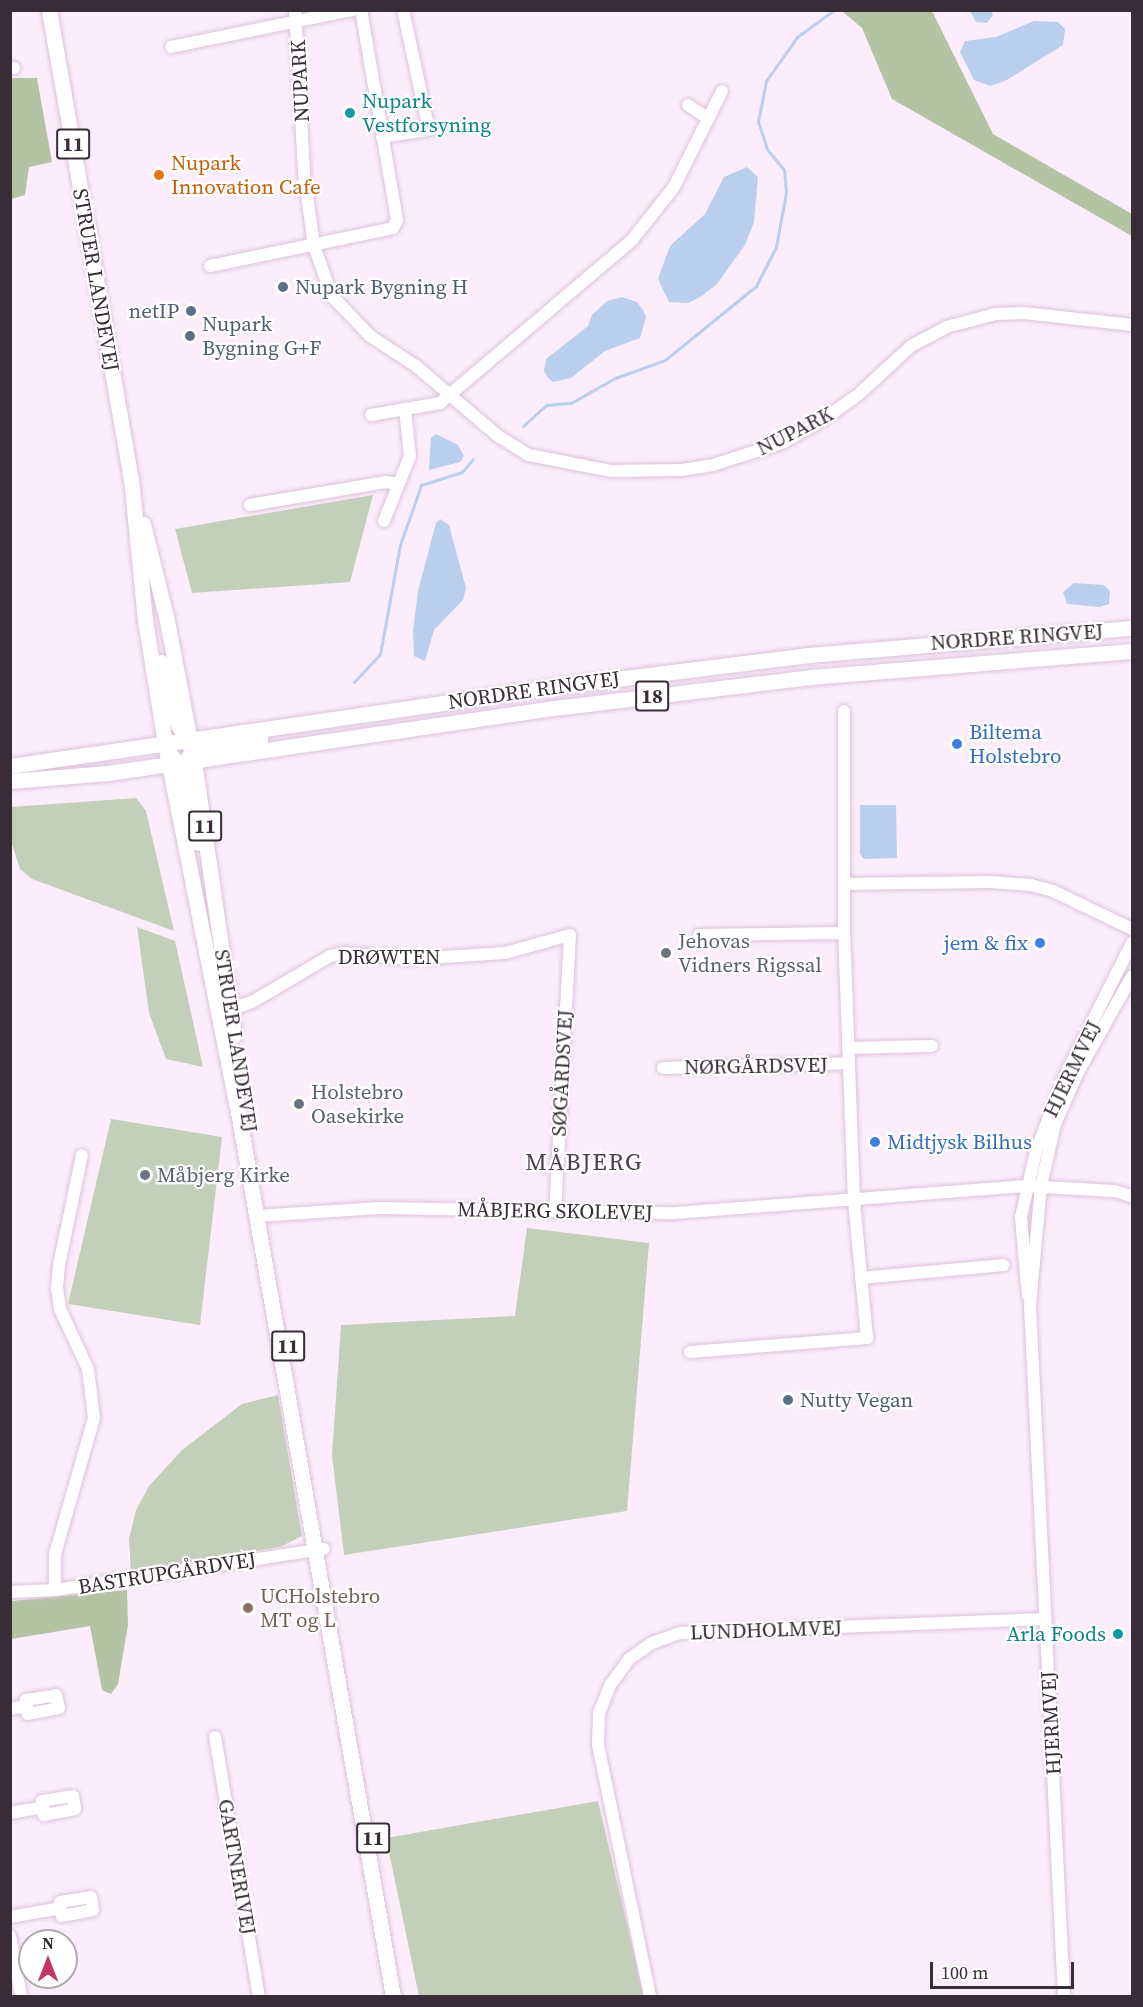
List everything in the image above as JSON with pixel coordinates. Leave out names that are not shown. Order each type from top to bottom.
[{"type":"main road","name":"STRUER LANDEVEJ","points":[[49,10],[130,478],[141,589],[183,750],[220,930],[224,1012]]},
{"type":"main road","name":"STRUER LANDEVEJ","points":[[130,478],[166,616],[183,750],[172,784],[224,1012],[401,1996]]},
{"type":"main road","name":"NORDRE RINGVEJ","points":[[10,778],[183,750],[367,713],[809,655],[1132,628]]},
{"type":"main road","points":[[1073,654],[1132,642]]},
{"type":"main road","name":"NORDRE RINGVEJ","points":[[10,766],[145,747],[183,750],[220,757],[575,706],[810,677],[1132,651]]},
{"type":"main road","name":"STRUER LANDEVEJ","points":[[319,1550],[393,1996]]},
{"type":"street","name":"NUPARK","points":[[171,47],[296,16],[353,10]]},
{"type":"street","points":[[210,266],[393,228],[397,220],[361,10]]},
{"type":"street","points":[[382,137],[429,130],[403,10]]},
{"type":"street","name":"NUPARK","points":[[296,16],[304,173],[314,246],[332,296],[351,319],[452,395],[498,436],[540,459],[611,471],[682,470],[740,458],[784,441],[859,394],[911,346],[969,319],[1024,313],[1132,326]]},
{"type":"street","points":[[370,415],[440,403],[452,395],[632,240],[674,187],[722,91]]},
{"type":"street","points":[[688,105],[709,119]]},
{"type":"street","points":[[384,521],[410,450],[405,409]]},
{"type":"street","points":[[250,505],[386,482],[398,484]]},
{"type":"street","name":"NØRGÅRDSVEJ","points":[[844,711],[843,884],[854,1201]]},
{"type":"street","points":[[843,884],[1022,884],[1053,891],[1132,929]]},
{"type":"street","points":[[699,935],[844,933]]},
{"type":"street","name":"DRØWTEN","points":[[224,1012],[252,1002],[330,956],[343,953],[412,959],[505,953],[570,934]]},
{"type":"street","name":"SØGÅRDSVEJ","points":[[555,1211],[570,934]]},
{"type":"street","name":"HJERMVEJ","points":[[1030,1306],[1023,1274],[1021,1217],[1026,1186],[1064,1078],[1132,943]]},
{"type":"street","name":"HJERMVEJ","points":[[1064,1996],[1030,1306],[1041,1186],[1055,1124],[1078,1072],[1132,976]]},
{"type":"street","name":"NØRGÅRDSVEJ","points":[[848,1048],[932,1046]]},
{"type":"street","name":"NØRGÅRDSVEJ","points":[[663,1068],[848,1063]]},
{"type":"street","points":[[55,1590],[55,1554],[94,1418],[88,1369],[60,1309],[57,1288],[82,1155]]},
{"type":"street","name":"MÅBJERG SKOLEVEJ","points":[[260,1215],[380,1208],[675,1213],[1026,1186],[1114,1191],[1132,1196]]},
{"type":"street","points":[[690,1352],[867,1338],[854,1201]]},
{"type":"street","points":[[861,1278],[1004,1265]]},
{"type":"street","name":"BASTRUPGÅRDVEJ","points":[[10,1592],[55,1590],[319,1550]]},
{"type":"street","name":"LUNDHOLMVEJ","points":[[650,1996],[598,1744],[599,1713],[611,1684],[629,1659],[652,1643],[679,1633],[1046,1619]]},
{"type":"street","points":[[10,1709],[27,1706]]},
{"type":"street","name":"GARTNERIVEJ","points":[[215,1737],[259,1996]]},
{"type":"street","points":[[10,1813],[43,1807]]},
{"type":"street","points":[[10,1917],[61,1908]]},
{"type":"street","points":[[10,1936],[21,1996]]},
{"type":"green space","points":[[831,11],[932,11],[993,134],[1132,214],[1132,236],[892,99],[862,28],[843,12]]},
{"type":"green space","points":[[11,78],[37,78],[52,162],[29,167],[25,195],[11,199]]},
{"type":"green space","points":[[373,495],[350,582],[192,593],[175,529]]},
{"type":"green space","points":[[136,798],[146,811],[174,931],[32,879],[20,869],[11,841],[11,807]]},
{"type":"green space","points":[[137,927],[175,941],[203,1067],[166,1059],[149,1013]]},
{"type":"green space","points":[[111,1119],[222,1137],[200,1325],[68,1304]]},
{"type":"green space","points":[[527,1228],[649,1243],[627,1511],[344,1555],[332,1455],[341,1325],[515,1316]]},
{"type":"green space","points":[[278,1395],[302,1536],[280,1547],[131,1572],[129,1539],[136,1510],[149,1486],[182,1450],[242,1404]]},
{"type":"green space","points":[[127,1590],[128,1625],[118,1684],[111,1694],[102,1690],[90,1626],[11,1639],[11,1601]]},
{"type":"green space","points":[[598,1801],[644,1996],[419,1996],[386,1838]]},
{"type":"water","points":[[970,11],[991,11],[993,15],[987,23],[976,22]]},
{"type":"water","points":[[1034,21],[1058,22],[1065,29],[1063,45],[1005,81],[990,86],[974,80],[960,52],[965,41],[996,37]]},
{"type":"water","points":[[747,167],[758,177],[754,222],[745,245],[717,284],[702,296],[688,303],[669,302],[658,279],[670,246],[705,214],[724,177]]},
{"type":"water","points":[[622,297],[637,302],[643,310],[646,317],[640,338],[605,351],[571,378],[553,382],[548,378],[544,371],[546,359],[588,326],[592,315],[607,301]]},
{"type":"water","points":[[436,434],[458,445],[464,456],[460,462],[429,470],[431,438]]},
{"type":"water","points":[[440,519],[449,525],[466,588],[463,600],[434,630],[425,661],[414,656],[413,631],[418,591],[436,523]]},
{"type":"water","points":[[1074,583],[1104,585],[1110,591],[1109,604],[1099,607],[1067,604],[1063,592]]},
{"type":"water","points":[[860,805],[896,805],[897,858],[864,859],[860,854]]},
{"type":"waterway","points":[[523,426],[546,405],[571,403],[615,378],[665,360],[756,286],[776,247],[786,192],[784,170],[767,149],[758,122],[766,81],[797,37],[834,10]]},
{"type":"waterway","points":[[354,682],[380,654],[400,545],[421,485],[462,472],[473,459]]},
{"type":"place","name":"Nupark Vestforsyning","points":[[350,113]]},
{"type":"place","name":"Nupark Innovation Cafe","points":[[159,175]]},
{"type":"place","name":"Nupark Bygning H","points":[[283,287]]},
{"type":"place","name":"netIP","points":[[191,311]]},
{"type":"place","name":"Nupark Bygning G+F","points":[[190,336]]},
{"type":"place","name":"Biltema Holstebro","points":[[957,744]]},
{"type":"place","name":"jem & fix","points":[[1040,943]]},
{"type":"place","name":"Jehovas Vidners Rigssal","points":[[666,953]]},
{"type":"place","name":"Holstebro Oasekirke","points":[[299,1104]]},
{"type":"place","name":"Midtjysk Bilhus","points":[[875,1142]]},
{"type":"place","name":"Måbjerg Kirke","points":[[145,1175]]},
{"type":"place","name":"Nutty Vegan","points":[[788,1400]]},
{"type":"place","name":"UCHolstebro MT og L","points":[[248,1608]]},
{"type":"place","name":"Arla Foods","points":[[1118,1634]]},
{"type":"district","name":"MÅBJERG","points":[[584,1162]]}]
